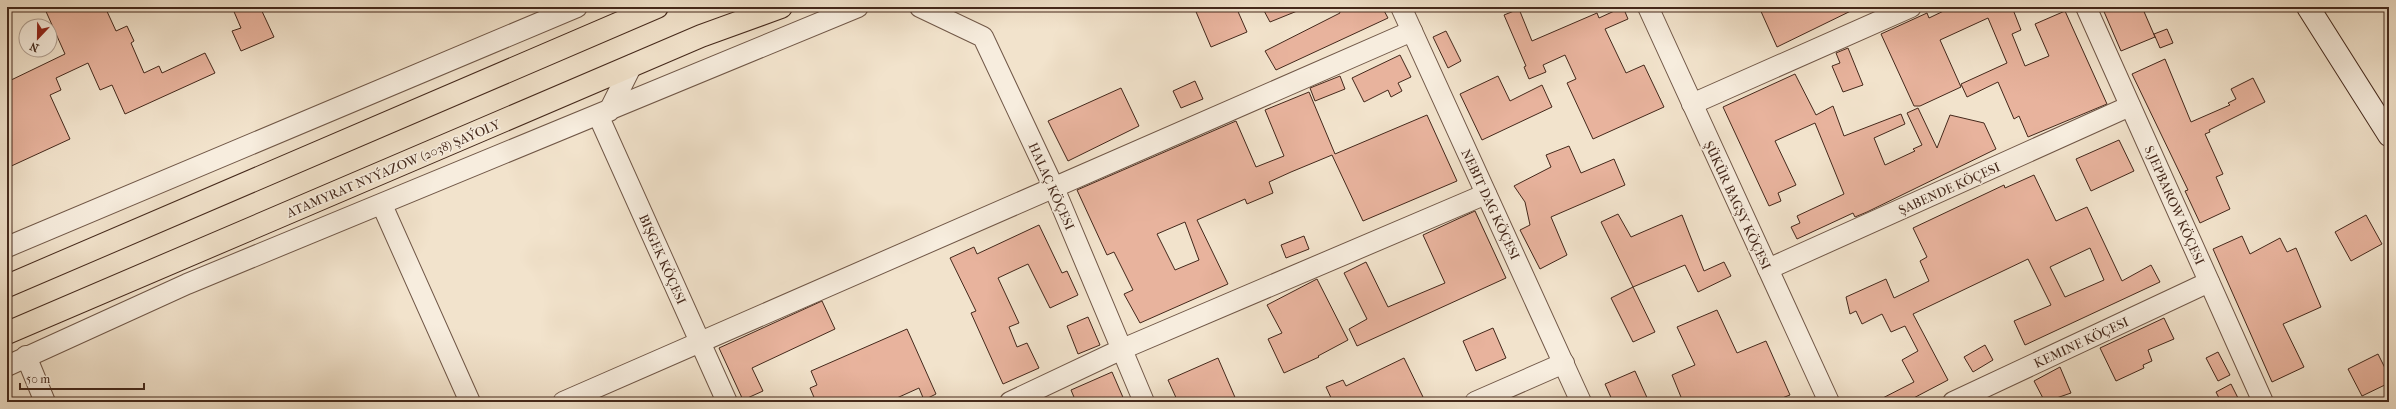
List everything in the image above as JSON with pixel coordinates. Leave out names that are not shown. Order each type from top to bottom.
[{"type":"main road","points":[[7,286],[657,7]]},
{"type":"main road","name":"ATAMYRAT NYÝAZOW (2038) ŞAÝOLY","points":[[7,333],[632,65],[701,36],[781,7]]},
{"type":"street","points":[[7,247],[551,12],[576,7]]},
{"type":"street","points":[[7,366],[26,356],[187,284],[382,205],[858,7]]},
{"type":"street","name":"HALAÇ KÖÇESI","points":[[920,7],[983,37],[1054,188],[1120,350],[1144,402]]},
{"type":"street","name":"NEBIT DAG KÖÇESI","points":[[1401,7],[1581,402]]},
{"type":"street","name":"ŞÜKÜR BAGŞY KÖÇESI","points":[[1648,7],[1829,402]]},
{"type":"street","points":[[1692,104],[1911,7]]},
{"type":"street","name":"S.JEPBAROW KÖÇESI","points":[[2086,7],[2264,402]]},
{"type":"street","points":[[2308,7],[2389,135]]},
{"type":"street","points":[[563,402],[1412,32]]},
{"type":"street","points":[[603,113],[632,65]]},
{"type":"street","name":"ŞABENDE KÖÇESI","points":[[1768,269],[2130,106]]},
{"type":"street","name":"BIŞGEK KÖÇESI","points":[[603,113],[727,402]]},
{"type":"street","points":[[1010,402],[1120,350],[1486,194]]},
{"type":"street","points":[[382,205],[470,402]]},
{"type":"street","name":"KEMINE KÖÇESI","points":[[1953,402],[2209,282]]},
{"type":"street","points":[[26,356],[45,402]]},
{"type":"street","points":[[1475,402],[1564,363]]},
{"type":"building","points":[[44,7],[105,7],[116,31],[127,26],[134,41],[131,43],[144,73],[159,66],[162,73],[205,53],[215,73],[125,114],[112,85],[100,90],[88,63],[56,78],[61,90],[50,95],[70,139],[7,168],[7,82],[65,54],[58,38],[58,18],[49,18]]},
{"type":"building","points":[[232,7],[260,7],[274,37],[241,51],[232,31],[241,28]]},
{"type":"building","points":[[1194,7],[1236,7],[1247,32],[1211,47]]},
{"type":"building","points":[[1262,7],[1307,7],[1270,22]]},
{"type":"building","points":[[1338,7],[1382,7],[1388,18],[1276,70],[1265,51],[1340,13]]},
{"type":"building","points":[[1623,7],[1628,19],[1605,29],[1626,73],[1644,65],[1664,107],[1593,139],[1567,83],[1576,79],[1565,55],[1543,65],[1546,72],[1529,79],[1524,67],[1526,66],[1504,15],[1519,9],[1532,41],[1597,13],[1599,18]]},
{"type":"building","points":[[1759,7],[1859,7],[1777,47]]},
{"type":"building","points":[[1952,7],[2012,7],[2021,30],[2012,34],[2025,66],[2049,56],[2035,24],[2065,11],[2107,104],[2028,137],[2019,116],[2014,119],[1998,82],[1967,97],[1961,84],[2007,63],[1988,18],[1940,40],[1961,87],[1920,106],[1914,106],[1881,34],[1927,13],[1929,18]]},
{"type":"building","points":[[2102,7],[2142,7],[2155,37],[2121,51]]},
{"type":"building","points":[[2167,29],[2173,43],[2160,48],[2154,34]]},
{"type":"building","points":[[1446,31],[1461,61],[1448,68],[1433,37]]},
{"type":"building","points":[[1848,48],[1863,85],[1843,92],[1832,66],[1840,63],[1836,53]]},
{"type":"building","points":[[1400,55],[1411,77],[1398,83],[1402,91],[1391,97],[1388,90],[1364,102],[1352,78]]},
{"type":"building","points":[[2165,59],[2191,122],[2230,105],[2228,103],[2236,99],[2231,89],[2253,78],[2265,102],[2209,130],[2210,132],[2205,134],[2223,174],[2216,177],[2230,209],[2200,223],[2185,191],[2188,190],[2132,74]]},
{"type":"building","points":[[1795,74],[1816,115],[1833,106],[1844,136],[1901,114],[1905,124],[1874,138],[1885,165],[1915,151],[1913,149],[1922,145],[1907,113],[1918,108],[1937,148],[1950,115],[1984,123],[1996,149],[1867,212],[1855,217],[1853,213],[1797,239],[1791,227],[1800,223],[1797,216],[1844,194],[1815,123],[1775,141],[1796,185],[1778,193],[1781,201],[1769,206],[1723,107]]},
{"type":"building","points":[[1340,76],[1345,89],[1315,101],[1310,88]]},
{"type":"building","points":[[1498,76],[1510,101],[1542,85],[1552,107],[1482,140],[1460,94]]},
{"type":"building","points":[[1195,81],[1203,99],[1181,108],[1173,91]]},
{"type":"building","points":[[1121,88],[1139,126],[1068,161],[1048,121]]},
{"type":"building","points":[[1309,92],[1335,154],[1427,115],[1457,181],[1363,221],[1332,155],[1291,172],[1269,182],[1273,193],[1247,204],[1245,199],[1197,220],[1228,284],[1140,323],[1124,294],[1133,290],[1114,252],[1107,255],[1077,190],[1236,121],[1256,167],[1284,156],[1265,110]],"holes":[[[1185,222],[1199,260],[1175,270],[1157,234]]]},
{"type":"building","points":[[2119,140],[2134,171],[2091,191],[2076,159]]},
{"type":"building","points":[[1569,146],[1581,173],[1614,159],[1625,185],[1551,217],[1567,255],[1540,269],[1520,230],[1530,225],[1525,202],[1514,186],[1551,167],[1546,155]]},
{"type":"building","points":[[2034,175],[2056,221],[2087,207],[2122,281],[2151,265],[2160,282],[2025,345],[2014,321],[2051,305],[2028,259],[1913,314],[1948,380],[1906,402],[1875,402],[1914,382],[1902,360],[1918,351],[1905,326],[1891,332],[1882,314],[1862,324],[1856,311],[1850,314],[1846,297],[1886,279],[1894,298],[1929,281],[1920,261],[1927,257],[1913,228],[2004,185],[2005,188]],"holes":[[[2090,248],[2104,280],[2065,297],[2050,267]]]},
{"type":"building","points":[[1475,211],[1506,278],[1357,346],[1349,329],[1367,319],[1344,273],[1366,262],[1388,307],[1445,283],[1423,235]]},
{"type":"building","points":[[1618,214],[1631,237],[1682,215],[1704,271],[1724,262],[1731,276],[1698,292],[1685,265],[1633,287],[1601,222]]},
{"type":"building","points":[[2366,215],[2382,244],[2351,261],[2335,232]]},
{"type":"building","points":[[1039,225],[1062,273],[1067,271],[1078,295],[1050,308],[1028,264],[998,278],[1019,323],[1009,327],[1017,347],[1027,343],[1039,368],[1003,384],[971,313],[976,311],[950,258],[974,247],[977,254]]},
{"type":"building","points":[[1304,236],[1309,249],[1286,258],[1281,245]]},
{"type":"building","points":[[2242,236],[2250,254],[2280,238],[2287,252],[2296,248],[2321,307],[2283,324],[2304,367],[2272,382],[2213,249]]},
{"type":"building","points":[[1317,279],[1348,340],[1318,356],[1319,357],[1284,373],[1268,339],[1282,333],[1267,305]]},
{"type":"building","points":[[1633,287],[1655,332],[1633,342],[1611,298]]},
{"type":"building","points":[[822,301],[835,329],[752,368],[763,391],[743,400],[719,348]]},
{"type":"building","points":[[1717,310],[1737,353],[1766,341],[1790,395],[1772,402],[1737,402],[1736,399],[1726,402],[1683,402],[1672,375],[1695,365],[1677,327]]},
{"type":"building","points":[[1088,317],[1100,345],[1078,354],[1067,326]]},
{"type":"building","points":[[2164,318],[2174,339],[2148,350],[2152,361],[2143,365],[2144,368],[2116,381],[2100,348]]},
{"type":"building","points":[[1493,328],[1506,358],[1476,371],[1463,341]]},
{"type":"building","points":[[907,329],[936,394],[924,400],[919,388],[888,402],[816,402],[810,388],[817,385],[811,371]]},
{"type":"building","points":[[1985,345],[1993,360],[1973,372],[1964,357]]},
{"type":"building","points":[[2218,352],[2230,375],[2218,381],[2206,358]]},
{"type":"building","points":[[2378,354],[2389,376],[2389,383],[2362,396],[2348,369]]},
{"type":"building","points":[[1218,358],[1237,402],[1178,402],[1168,380]]},
{"type":"building","points":[[1404,358],[1423,397],[1413,402],[1333,402],[1326,387],[1343,380],[1346,386]]},
{"type":"building","points":[[2060,367],[2071,393],[2045,402],[2034,381]]},
{"type":"building","points":[[1635,371],[1649,402],[1613,402],[1605,384]]},
{"type":"building","points":[[1112,372],[1125,402],[1076,402],[1071,390]]},
{"type":"building","points":[[2231,384],[2240,402],[2221,402],[2216,392]]}]
